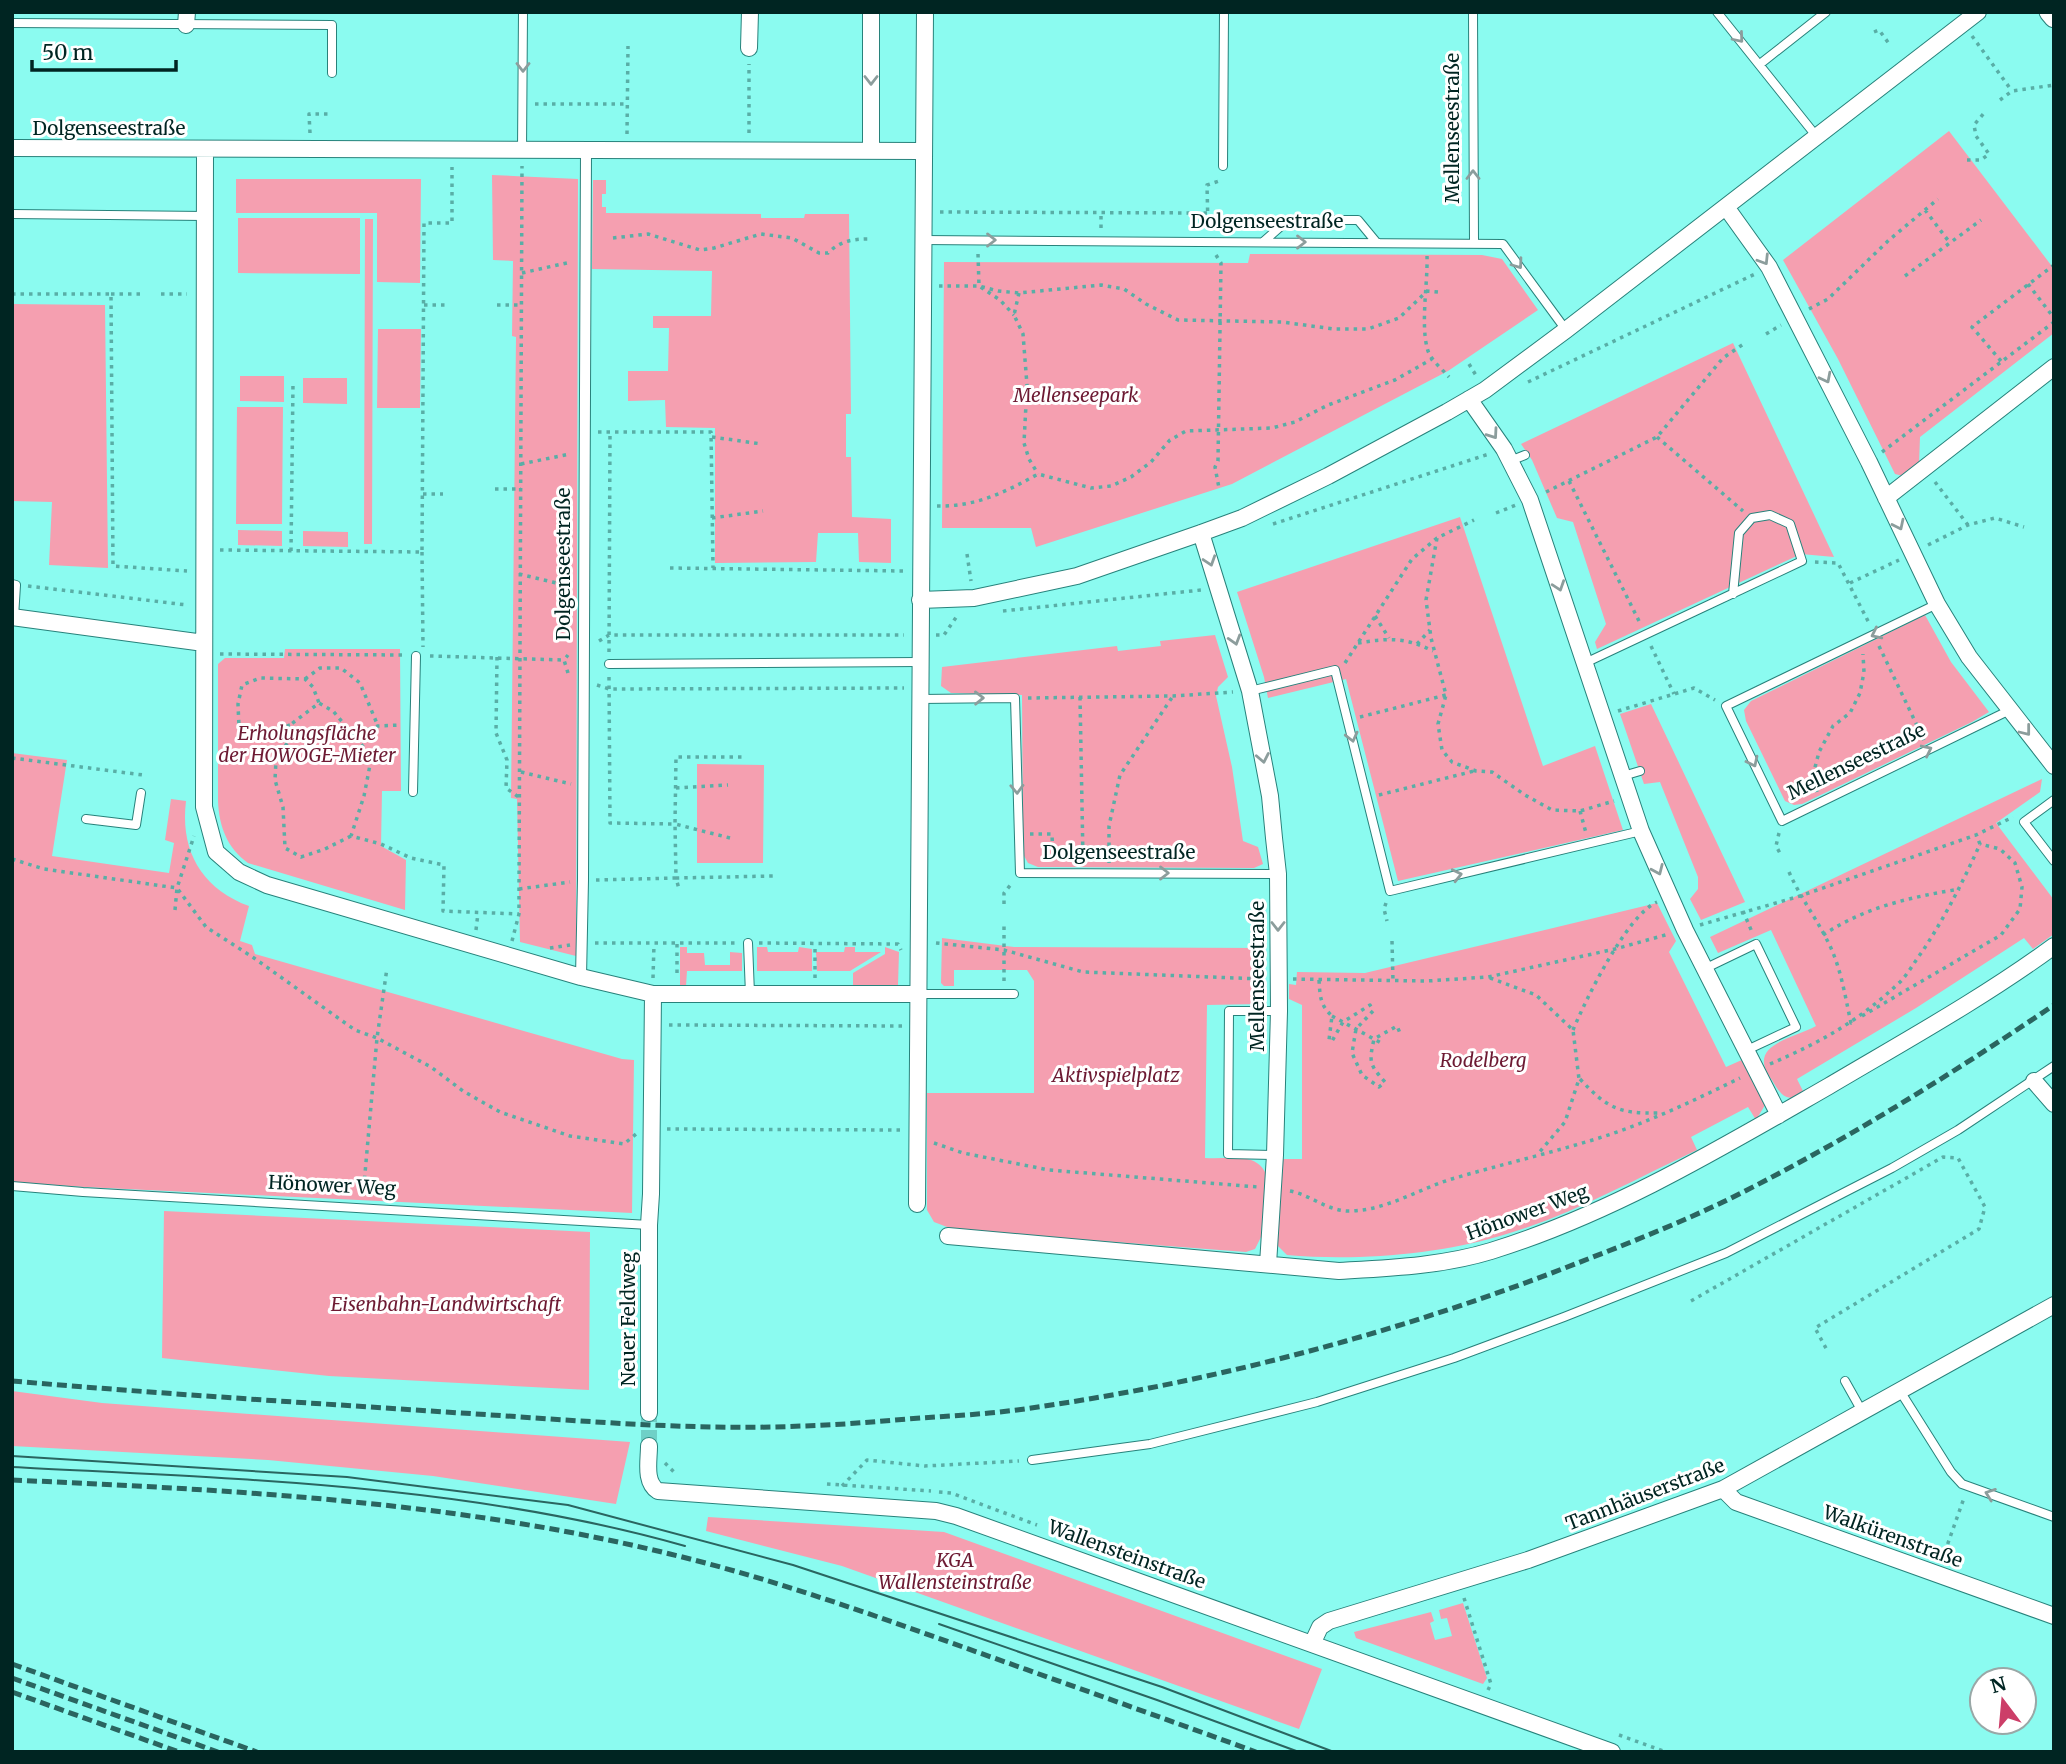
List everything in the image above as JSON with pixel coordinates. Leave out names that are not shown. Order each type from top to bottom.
[{"type":"street","points":[[749,48],[750,12]]},
{"type":"street","points":[[871,12],[871,151]]},
{"type":"street","points":[[917,1204],[925,12]]},
{"type":"street","points":[[920,600],[974,598],[1077,576],[1242,518],[1328,476],[1469,399],[1566,330],[1978,12]]},
{"type":"street","points":[[2049,12],[2054,18]]},
{"type":"street","name":"Dolgenseestraße","points":[[12,148],[923,151]]},
{"type":"street","name":"Dolgenseestraße","points":[[205,149],[204,807],[216,852],[239,872],[267,885],[580,977],[653,994],[918,994]]},
{"type":"street","name":"Dolgenseestraße","points":[[580,977],[583,943],[586,151]]},
{"type":"street","points":[[1726,207],[1769,267],[1869,462],[1937,604],[1969,657],[2054,766]]},
{"type":"street","points":[[1886,498],[2054,367]]},
{"type":"street","points":[[1469,399],[1513,455],[1641,831],[1685,930],[1779,1115]]},
{"type":"street","name":"Mellenseestraße","points":[[1201,533],[1251,691],[1270,796],[1278,874],[1279,1011],[1275,1155],[1268,1264]]},
{"type":"street","points":[[13,617],[204,648]]},
{"type":"street","name":"Hönower Weg","points":[[948,1236],[1339,1271],[1385,1269],[1448,1261],[1492,1251],[1574,1220],[1650,1184],[1779,1115],[1910,1038],[2054,946]]},
{"type":"street","points":[[649,1226],[653,994]]},
{"type":"street","points":[[2034,1081],[2054,1104]]},
{"type":"street","name":"Neuer Feldweg","points":[[649,1226],[649,1413]]},
{"type":"street","name":"Tannhäuserstraße","points":[[1313,1642],[1320,1627],[1329,1621],[1528,1560],[1723,1489],[2054,1304]]},
{"type":"street","name":"Wallensteinstraße","points":[[655,1452],[648,1480],[657,1491],[936,1511],[956,1516],[1313,1642],[1612,1752]]},
{"type":"street","name":"Walkürenstraße","points":[[1723,1489],[1736,1502],[2054,1616]]},
{"type":"lane","points":[[523,12],[523,150]]},
{"type":"lane","points":[[1223,166],[1224,12]]},
{"type":"lane","name":"Mellenseestraße","points":[[1473,12],[1474,243]]},
{"type":"lane","points":[[1717,12],[1817,136]]},
{"type":"lane","points":[[1760,64],[1826,12]]},
{"type":"lane","points":[[12,23],[187,18],[332,26],[332,73]]},
{"type":"lane","points":[[12,214],[205,216]]},
{"type":"lane","points":[[1263,242],[1288,220],[1358,220],[1377,243]]},
{"type":"lane","name":"Dolgenseestraße","points":[[923,240],[1503,244],[1566,330]]},
{"type":"lane","points":[[1585,663],[1733,594],[1802,561],[1790,524],[1770,515],[1752,518],[1739,533],[1733,594]]},
{"type":"lane","points":[[13,617],[14,585]]},
{"type":"lane","points":[[1726,706],[1937,604]]},
{"type":"lane","points":[[413,792],[416,656]]},
{"type":"lane","points":[[609,664],[920,662]]},
{"type":"lane","points":[[1251,691],[1335,670],[1390,891],[1641,831]]},
{"type":"lane","points":[[920,693],[1015,698]]},
{"type":"lane","name":"Dolgenseestraße","points":[[1015,698],[1020,873],[1278,874]]},
{"type":"lane","name":"Mellenseestraße","points":[[1726,706],[1782,821],[2010,710]]},
{"type":"lane","points":[[1623,776],[1640,771]]},
{"type":"lane","points":[[86,819],[136,825],[141,793]]},
{"type":"lane","points":[[2054,800],[2024,822],[2054,861]]},
{"type":"lane","points":[[748,943],[750,994]]},
{"type":"lane","points":[[1704,969],[1756,944],[1796,1027],[1747,1050]]},
{"type":"lane","points":[[918,994],[1014,994]]},
{"type":"lane","points":[[1275,1155],[1228,1154],[1229,1011],[1279,1011]]},
{"type":"lane","points":[[1032,1460],[1150,1444],[1317,1402],[1454,1358],[1564,1317],[1726,1253],[1892,1168],[1958,1130],[2054,1066]]},
{"type":"lane","name":"Hönower Weg","points":[[12,1186],[649,1226]]},
{"type":"lane","points":[[1845,1381],[1863,1413]]},
{"type":"lane","points":[[1900,1391],[1951,1472],[1962,1484],[2054,1517]]},
{"type":"path","points":[[1874,32],[1879,30],[1890,45]]},
{"type":"path","points":[[1972,36],[2012,91]]},
{"type":"path","points":[[627,150],[628,46]]},
{"type":"path","points":[[749,48],[749,150]]},
{"type":"path","points":[[2000,100],[2012,91],[2054,85]]},
{"type":"path","points":[[523,104],[627,104]]},
{"type":"path","points":[[1966,160],[1981,159],[1989,154],[1976,136],[1974,125],[1985,112]]},
{"type":"path","points":[[310,149],[309,114],[331,114]]},
{"type":"path","points":[[453,149],[452,223],[424,223],[423,656],[564,660]]},
{"type":"path","points":[[508,955],[519,914],[520,305],[523,150]]},
{"type":"path","points":[[924,212],[1207,213],[1207,185],[1219,181],[1223,166]]},
{"type":"path","points":[[1795,317],[1828,299],[1889,240],[1938,199]]},
{"type":"path","points":[[1925,209],[1950,243]]},
{"type":"path","points":[[1905,276],[1981,220]]},
{"type":"path","points":[[613,238],[648,234],[700,250],[761,234],[792,238],[818,253],[828,253],[836,245],[853,239],[869,239]]},
{"type":"path","points":[[978,240],[978,286]]},
{"type":"path","points":[[1208,242],[1221,263],[1218,461],[1214,467],[1219,488]]},
{"type":"path","points":[[1426,243],[1427,349],[1432,359],[1449,377]]},
{"type":"path","points":[[522,272],[584,259]]},
{"type":"path","points":[[2001,361],[1972,327],[2054,265]]},
{"type":"path","points":[[1598,350],[1769,267]]},
{"type":"path","points":[[1869,462],[2054,320],[2028,284]]},
{"type":"path","points":[[923,286],[978,286],[998,292],[1019,293],[1101,285],[1124,289],[1178,320],[1282,322],[1334,329],[1368,329],[1399,318],[1425,293],[1438,292]]},
{"type":"path","points":[[978,286],[1000,300],[1014,315],[1024,334],[1027,385],[1024,443],[1038,474]]},
{"type":"path","points":[[1014,315],[1019,293]]},
{"type":"path","points":[[12,294],[142,294]]},
{"type":"path","points":[[111,294],[113,566],[204,572]]},
{"type":"path","points":[[161,294],[205,295]]},
{"type":"path","points":[[424,304],[445,305]]},
{"type":"path","points":[[497,305],[520,305]]},
{"type":"path","points":[[1496,513],[1530,500],[1657,437],[1723,358],[1745,344]]},
{"type":"path","points":[[921,506],[977,503],[1009,491],[1038,474],[1091,488],[1111,486],[1131,477],[1151,462],[1170,440],[1186,431],[1272,428],[1295,422],[1328,405],[1395,380],[1432,359]]},
{"type":"path","points":[[291,551],[293,383]]},
{"type":"path","points":[[584,432],[712,432],[713,568]]},
{"type":"path","points":[[610,432],[610,822],[675,824],[730,838]]},
{"type":"path","points":[[712,437],[762,444]]},
{"type":"path","points":[[1657,437],[1752,518]]},
{"type":"path","points":[[521,464],[576,453],[584,446]]},
{"type":"path","points":[[1261,528],[1513,455]]},
{"type":"path","points":[[1924,467],[1968,525]]},
{"type":"path","points":[[1569,481],[1674,694]]},
{"type":"path","points":[[495,489],[521,489]]},
{"type":"path","points":[[423,494],[443,494]]},
{"type":"path","points":[[712,518],[763,512]]},
{"type":"path","points":[[1850,583],[1968,525],[1995,518],[2024,527]]},
{"type":"path","points":[[1335,670],[1345,663],[1412,559],[1437,538],[1474,520]]},
{"type":"path","points":[[1437,538],[1426,600],[1446,695],[1438,724],[1442,750],[1452,762],[1476,771],[1492,772],[1552,810],[1580,811],[1629,797]]},
{"type":"path","points":[[204,550],[422,551]]},
{"type":"path","points":[[1802,561],[1838,563],[1929,749]]},
{"type":"path","points":[[670,568],[920,571]]},
{"type":"path","points":[[519,574],[584,590]]},
{"type":"path","points":[[14,585],[204,607]]},
{"type":"path","points":[[1003,611],[1219,588]]},
{"type":"path","points":[[609,635],[944,635],[957,616],[967,615]]},
{"type":"path","points":[[1374,616],[1389,638]]},
{"type":"path","points":[[1417,644],[1430,629]]},
{"type":"path","points":[[1358,643],[1389,638],[1417,644],[1435,652]]},
{"type":"path","points":[[1819,803],[1813,775],[1819,752],[1833,726],[1850,713],[1860,693],[1864,672],[1861,641]]},
{"type":"path","points":[[204,648],[416,656]]},
{"type":"path","points":[[497,657],[496,733],[507,760],[506,788],[520,798]]},
{"type":"path","points":[[320,703],[290,725],[255,737],[239,727],[238,704],[242,685],[260,678],[305,679],[320,668],[341,668],[360,683],[378,726]]},
{"type":"path","points":[[305,679],[313,687],[320,703],[333,712],[365,749],[370,765],[364,796],[351,836]]},
{"type":"path","points":[[1603,716],[1694,688],[1726,706]]},
{"type":"path","points":[[609,689],[920,693]]},
{"type":"path","points":[[1015,698],[1173,696],[1251,691]]},
{"type":"path","points":[[1348,720],[1446,695]]},
{"type":"path","points":[[1109,873],[1110,825],[1120,775],[1173,696]]},
{"type":"path","points":[[1080,697],[1083,851]]},
{"type":"path","points":[[290,725],[290,739],[275,760],[275,780],[283,807],[285,848],[301,857],[351,836],[381,844],[411,858],[444,864],[443,911],[519,914]]},
{"type":"path","points":[[352,734],[378,726],[414,725]]},
{"type":"path","points":[[679,889],[676,877],[676,757],[742,757]]},
{"type":"path","points":[[12,758],[143,775]]},
{"type":"path","points":[[1367,798],[1476,771]]},
{"type":"path","points":[[521,772],[583,786]]},
{"type":"path","points":[[676,788],[729,785]]},
{"type":"path","points":[[175,909],[177,888],[204,807]]},
{"type":"path","points":[[1580,811],[1589,844]]},
{"type":"path","points":[[930,943],[1004,950],[1083,972],[1393,981],[1488,977],[1615,949],[1800,896],[1976,835],[2015,816]]},
{"type":"path","points":[[1781,855],[1776,846],[1782,821]]},
{"type":"path","points":[[1018,835],[1052,834],[1054,873]]},
{"type":"path","points":[[1851,1023],[1902,980],[1938,927],[1960,889],[1980,844],[1976,835]]},
{"type":"path","points":[[652,1129],[904,1129],[904,1138],[929,1140],[963,1153],[1049,1170],[1273,1188],[1302,1193],[1330,1208],[1348,1211],[1380,1208],[1409,1194],[1455,1178],[1601,1137],[1664,1112],[1817,1044],[2001,934],[2020,909],[2022,887],[2015,863],[2000,849],[1980,844]]},
{"type":"path","points":[[12,859],[44,869],[177,888],[206,927],[355,1030],[377,1038],[431,1067],[463,1091],[500,1112],[569,1136],[624,1144]]},
{"type":"path","points":[[1789,872],[1828,943],[1840,974],[1851,1023]]},
{"type":"path","points":[[1004,904],[1004,893],[1020,873]]},
{"type":"path","points":[[519,889],[583,880],[774,876]]},
{"type":"path","points":[[1823,935],[1844,921],[1886,903],[1960,889]]},
{"type":"path","points":[[1387,921],[1384,909],[1390,891]]},
{"type":"path","points":[[1537,1156],[1565,1122],[1579,1079],[1573,1030],[1589,991],[1615,949],[1647,907],[1670,897]]},
{"type":"path","points":[[1743,911],[1756,944]]},
{"type":"path","points":[[477,927],[478,912]]},
{"type":"path","points":[[1003,994],[1004,923]]},
{"type":"path","points":[[1392,942],[1393,981]]},
{"type":"path","points":[[545,949],[583,943],[898,944],[904,955]]},
{"type":"path","points":[[653,994],[654,943]]},
{"type":"path","points":[[677,943],[678,994]]},
{"type":"path","points":[[815,943],[815,994]]},
{"type":"path","points":[[362,1208],[377,1038],[387,968]]},
{"type":"path","points":[[1488,977],[1536,995],[1573,1030]]},
{"type":"path","points":[[1319,980],[1323,1008],[1332,1016],[1383,1044]]},
{"type":"path","points":[[1332,1016],[1329,1040],[1332,1041],[1343,1022],[1370,1005],[1373,1011],[1356,1029],[1352,1053],[1362,1075],[1379,1087],[1385,1082],[1369,1059],[1374,1039],[1397,1026],[1400,1033]]},
{"type":"path","points":[[653,1025],[919,1026]]},
{"type":"path","points":[[1579,1079],[1607,1105],[1631,1113],[1664,1112]]},
{"type":"path","points":[[1691,1301],[1943,1157],[1958,1158],[1985,1207],[1979,1229],[1815,1328],[1827,1350]]},
{"type":"path","points":[[655,1452],[669,1469],[680,1477]]},
{"type":"path","points":[[825,1503],[867,1460],[925,1466],[1032,1460]]},
{"type":"path","points":[[816,1483],[951,1493]]},
{"type":"path","points":[[1937,1574],[1968,1486]]},
{"type":"path","points":[[1462,1581],[1491,1684],[1483,1706]]},
{"type":"green space","points":[[1949,131],[2054,269],[2054,333],[1920,437],[1919,464],[1903,476],[1895,474],[1838,359],[1783,260]]},
{"type":"green space","points":[[492,175],[578,179],[576,956],[520,942],[517,799],[511,798],[516,337],[512,336],[513,261],[493,260]]},
{"type":"green space","points":[[236,179],[421,179],[420,283],[377,282],[377,213],[236,213]]},
{"type":"green space","points":[[593,180],[606,180],[602,207],[606,207],[606,213],[761,214],[761,218],[849,214],[851,414],[846,414],[846,457],[851,457],[852,517],[891,519],[891,563],[859,562],[858,533],[818,533],[816,562],[715,563],[715,428],[666,427],[665,400],[628,401],[628,371],[668,371],[669,328],[653,328],[653,316],[711,316],[712,271],[592,269]]},
{"type":"green space","points":[[238,218],[360,218],[360,274],[238,273]]},
{"type":"green space","points":[[365,219],[373,219],[372,544],[364,544]]},
{"type":"green space","name":"Mellenseepark","points":[[1250,254],[1482,255],[1502,259],[1538,310],[1448,371],[1232,484],[1036,547],[1031,528],[942,528],[944,262],[1248,263]]},
{"type":"green space","points":[[12,304],[105,305],[108,568],[49,565],[52,502],[12,501]]},
{"type":"green space","points":[[378,329],[421,329],[420,408],[377,408]]},
{"type":"green space","points":[[1733,343],[1834,557],[1801,554],[1597,649],[1595,642],[1606,624],[1573,522],[1557,518],[1532,460],[1521,444]]},
{"type":"green space","points":[[240,376],[284,376],[284,402],[240,401]]},
{"type":"green space","points":[[303,378],[347,378],[347,404],[303,403]]},
{"type":"green space","points":[[237,407],[283,407],[282,524],[236,524]]},
{"type":"green space","points":[[1460,517],[1543,766],[1595,746],[1623,830],[1398,881],[1346,679],[1268,698],[1237,592]]},
{"type":"green space","points":[[238,530],[282,531],[282,546],[238,545]]},
{"type":"green space","points":[[303,531],[348,532],[348,547],[303,546]]},
{"type":"green space","points":[[1925,615],[1951,662],[1989,712],[1802,804],[1794,805],[1785,801],[1746,721],[1744,710],[1751,701]]},
{"type":"green space","points":[[1215,635],[1228,677],[1218,687],[1216,696],[1232,767],[1243,841],[1258,847],[1263,864],[1254,868],[1038,867],[1028,863],[1023,854],[1022,695],[951,693],[941,686],[942,667],[1117,646],[1118,651],[1161,646],[1160,641]]},
{"type":"green space","name":"Erholungsfläche der HOWOGE-Mieter","points":[[285,649],[400,649],[401,791],[382,791],[381,846],[406,860],[405,910],[248,863],[226,836],[218,801],[218,664],[225,658],[284,658]]},
{"type":"green space","points":[[1651,704],[1745,902],[1701,920],[1690,899],[1698,889],[1698,877],[1660,782],[1644,784],[1620,714]]},
{"type":"green space","points":[[12,753],[67,760],[52,856],[169,873],[174,843],[165,840],[171,799],[186,801],[187,836],[197,865],[218,889],[249,906],[240,941],[252,945],[255,954],[622,1059],[634,1060],[632,1213],[12,1182]]},
{"type":"green space","points":[[697,764],[764,765],[763,863],[697,863]]},
{"type":"green space","points":[[2042,779],[2040,792],[1996,823],[2054,900],[2054,934],[2033,949],[2024,938],[1916,1008],[1797,1079],[1803,1091],[1791,1098],[1782,1094],[1765,1068],[1764,1059],[1768,1051],[1784,1040],[1816,1026],[1771,930],[1718,953],[1710,937]]},
{"type":"green space","name":"Rodelberg","points":[[1657,903],[1676,941],[1669,952],[1726,1067],[1744,1059],[1765,1105],[1756,1120],[1748,1107],[1691,1137],[1697,1150],[1550,1219],[1475,1243],[1422,1252],[1367,1257],[1287,1255],[1276,1244],[1279,1159],[1302,1159],[1302,1005],[1289,999],[1289,984],[1296,985],[1297,972],[1365,973]]},
{"type":"green space","name":"Aktivspielplatz","points":[[942,938],[1014,947],[1264,948],[1263,1004],[1207,1005],[1205,1158],[1248,1159],[1261,1167],[1266,1174],[1261,1237],[1255,1249],[1246,1252],[955,1230],[934,1222],[927,1210],[927,1093],[1034,1093],[1034,981],[1027,970],[954,970],[954,986],[944,986],[941,983]]},
{"type":"green space","points":[[680,947],[687,947],[687,953],[704,953],[705,965],[730,965],[730,952],[742,953],[742,971],[687,971],[686,986],[680,986]]},
{"type":"green space","points":[[757,947],[767,947],[768,952],[798,952],[799,947],[812,949],[812,971],[757,971]]},
{"type":"green space","points":[[845,947],[855,947],[855,952],[881,952],[850,971],[817,971],[816,952],[844,952]]},
{"type":"green space","points":[[885,947],[899,952],[898,985],[853,987],[853,973],[885,954]]},
{"type":"green space","name":"Eisenbahn-Landwirtschaft","points":[[164,1211],[590,1232],[589,1390],[329,1376],[162,1358]]},
{"type":"green space","points":[[12,1391],[102,1403],[630,1442],[616,1504],[433,1476],[268,1460],[12,1446]]},
{"type":"green space","name":"KGA Wallensteinstraße","points":[[708,1517],[944,1532],[1322,1669],[1299,1729],[842,1566],[706,1531]]},
{"type":"green space","points":[[1463,1603],[1487,1678],[1483,1684],[1356,1638],[1354,1632],[1431,1612],[1434,1621],[1430,1623],[1435,1640],[1452,1636],[1447,1618],[1441,1619],[1439,1610]]},
{"type":"tunnel","points":[[649,1413],[649,1446]]},
{"type":"tram line","points":[[12,1456],[347,1477],[568,1505],[793,1565],[1162,1687],[1334,1752]]},
{"type":"tram line","points":[[12,1467],[266,1481],[436,1497],[603,1525],[685,1546]]},
{"type":"tram line","points":[[939,1624],[1299,1752]]},
{"type":"railway","points":[[12,1381],[589,1422],[717,1427],[832,1425],[993,1413],[1159,1386],[1300,1354],[1439,1313],[1668,1227],[1723,1202],[1850,1134],[1933,1084],[2054,1005]]},
{"type":"railway","points":[[12,1480],[178,1488],[343,1501],[508,1521],[589,1536],[709,1564],[825,1599],[1256,1752]]},
{"type":"railway","points":[[12,1664],[257,1752]]},
{"type":"railway","points":[[12,1678],[218,1752]]},
{"type":"railway","points":[[12,1692],[179,1752]]}]
